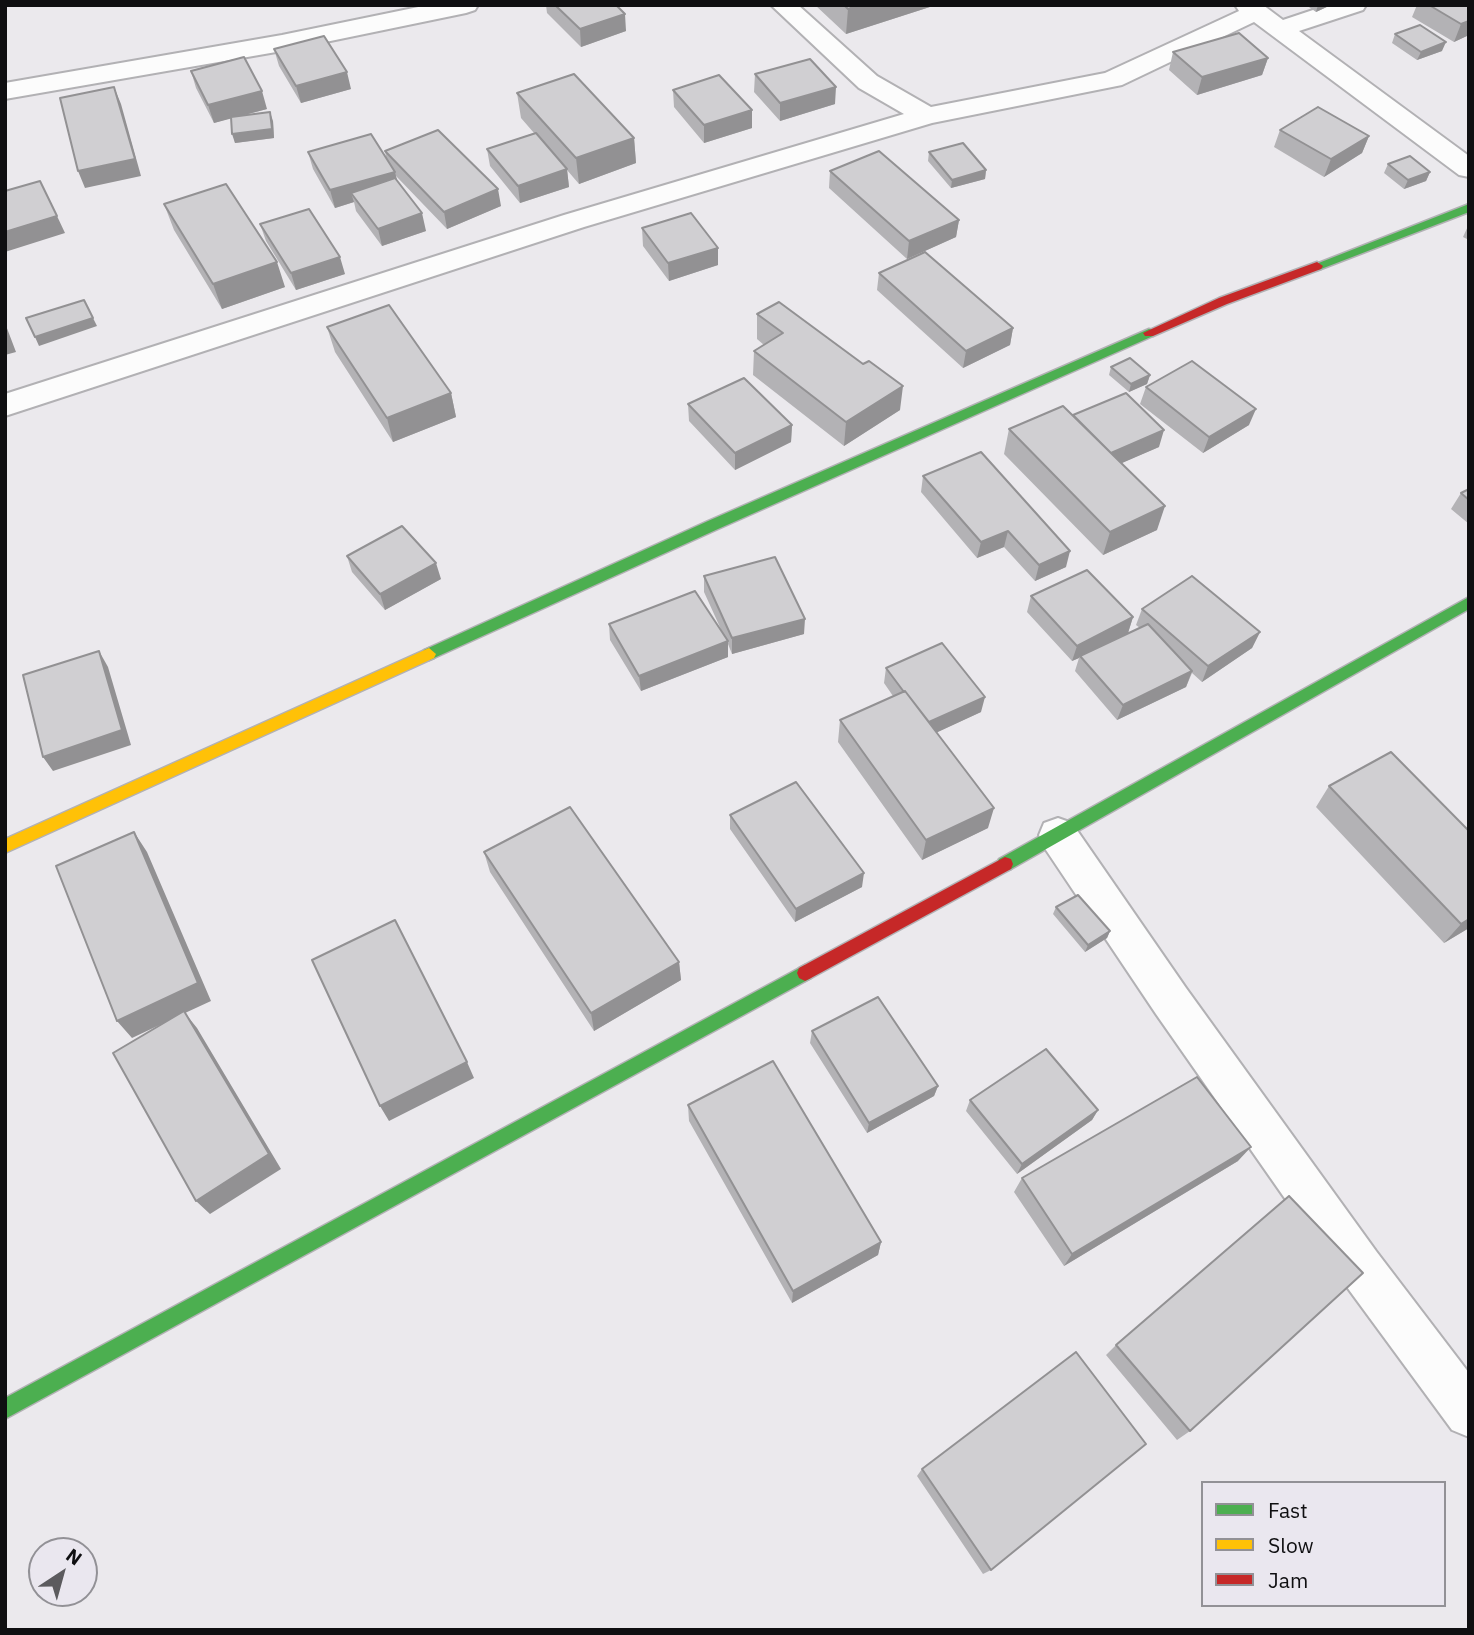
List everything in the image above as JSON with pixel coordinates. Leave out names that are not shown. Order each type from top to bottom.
[{"type":"street","points":[[5,91],[282,43],[466,5]]},
{"type":"street","points":[[783,5],[868,82],[928,116]]},
{"type":"street","points":[[5,405],[575,221],[928,116],[1113,79],[1260,16],[1354,5]]},
{"type":"street","points":[[1260,16],[1469,169]]},
{"type":"street","points":[[5,846],[713,525],[1197,313],[1469,208]]},
{"type":"street","points":[[5,1409],[1058,835],[1469,602]]},
{"type":"street","points":[[1058,835],[1171,1001],[1360,1268],[1469,1413]]},
{"type":"building","points":[[555,5],[616,5],[625,14],[580,29]]},
{"type":"building","points":[[1429,5],[1469,5],[1469,21],[1461,24]]},
{"type":"building","points":[[1420,25],[1446,42],[1421,52],[1395,34]]},
{"type":"building","points":[[1239,33],[1268,58],[1202,77],[1173,52]]},
{"type":"building","points":[[324,36],[347,72],[296,86],[274,49]]},
{"type":"building","points":[[244,57],[262,91],[208,105],[191,71]]},
{"type":"building","points":[[810,59],[836,87],[780,103],[755,74]]},
{"type":"building","points":[[574,74],[634,138],[576,158],[517,93]]},
{"type":"building","points":[[719,75],[752,110],[704,125],[673,90]]},
{"type":"building","points":[[114,87],[135,159],[78,171],[60,98]]},
{"type":"building","points":[[1318,107],[1369,136],[1331,159],[1280,130]]},
{"type":"building","points":[[270,112],[272,129],[232,134],[231,117]]},
{"type":"building","points":[[438,130],[498,189],[444,212],[385,151]]},
{"type":"building","points":[[536,133],[567,169],[518,186],[487,149]]},
{"type":"building","points":[[371,134],[395,172],[330,190],[308,152]]},
{"type":"building","points":[[963,143],[986,170],[952,180],[929,152]]},
{"type":"building","points":[[879,151],[959,220],[909,241],[830,171]]},
{"type":"building","points":[[1410,156],[1430,172],[1408,180],[1388,164]]},
{"type":"building","points":[[395,178],[422,213],[378,229],[351,193]]},
{"type":"building","points":[[40,181],[57,216],[5,232],[5,191]]},
{"type":"building","points":[[226,184],[277,262],[213,284],[164,204]]},
{"type":"building","points":[[309,209],[340,257],[291,273],[260,224]]},
{"type":"building","points":[[691,213],[718,248],[668,263],[642,228]]},
{"type":"building","points":[[925,252],[1013,328],[966,351],[879,273]]},
{"type":"building","points":[[84,300],[93,318],[35,337],[26,318]]},
{"type":"building","points":[[779,302],[863,364],[869,361],[903,386],[846,422],[754,351],[783,333],[757,314]]},
{"type":"building","points":[[389,305],[451,393],[387,418],[327,327]]},
{"type":"building","points":[[1130,358],[1150,375],[1131,384],[1111,367]]},
{"type":"building","points":[[1192,361],[1256,409],[1209,437],[1146,387]]},
{"type":"building","points":[[744,378],[792,425],[735,453],[688,404]]},
{"type":"building","points":[[1126,393],[1164,430],[1111,453],[1073,415]]},
{"type":"building","points":[[1063,406],[1165,506],[1110,532],[1009,429]]},
{"type":"building","points":[[981,452],[1070,551],[1039,565],[1008,531],[981,542],[923,476]]},
{"type":"building","points":[[1469,489],[1469,500],[1461,493]]},
{"type":"building","points":[[402,526],[436,563],[380,594],[347,556]]},
{"type":"building","points":[[775,557],[805,619],[732,638],[704,576]]},
{"type":"building","points":[[1087,570],[1133,617],[1077,646],[1031,596]]},
{"type":"building","points":[[1192,576],[1260,632],[1208,666],[1142,609]]},
{"type":"building","points":[[695,591],[728,641],[639,676],[609,624]]},
{"type":"building","points":[[1148,624],[1192,671],[1123,705],[1080,656]]},
{"type":"building","points":[[942,643],[985,697],[929,722],[886,668]]},
{"type":"building","points":[[99,651],[122,730],[43,757],[23,675]]},
{"type":"building","points":[[905,691],[994,808],[926,840],[840,720]]},
{"type":"building","points":[[1391,752],[1469,831],[1469,919],[1461,924],[1329,786]]},
{"type":"building","points":[[796,782],[864,873],[796,909],[730,815]]},
{"type":"building","points":[[570,807],[679,962],[591,1013],[484,852]]},
{"type":"building","points":[[134,832],[198,983],[117,1021],[56,866]]},
{"type":"building","points":[[1078,895],[1110,931],[1088,945],[1056,907]]},
{"type":"building","points":[[395,920],[467,1062],[380,1106],[312,960]]},
{"type":"building","points":[[878,997],[938,1086],[869,1123],[812,1031]]},
{"type":"building","points":[[184,1011],[269,1154],[196,1201],[113,1053]]},
{"type":"building","points":[[1046,1049],[1098,1110],[1022,1164],[970,1100]]},
{"type":"building","points":[[773,1061],[881,1242],[793,1291],[688,1105]]},
{"type":"building","points":[[1197,1077],[1251,1147],[1072,1254],[1022,1178]]},
{"type":"building","points":[[1289,1196],[1363,1273],[1190,1431],[1116,1345]]},
{"type":"building","points":[[1076,1352],[1146,1444],[991,1570],[922,1469]]},
{"type":"traffic: fast","points":[[1317,266],[1469,208]]},
{"type":"traffic: fast","points":[[429,654],[713,525],[1149,333]]},
{"type":"traffic: fast","points":[[1005,864],[1469,602]]},
{"type":"traffic: fast","points":[[5,1409],[805,973]]},
{"type":"traffic: slow","points":[[5,846],[429,654]]},
{"type":"traffic: jam","points":[[1149,333],[1223,301],[1317,266]]},
{"type":"traffic: jam","points":[[805,973],[1005,864]]}]
